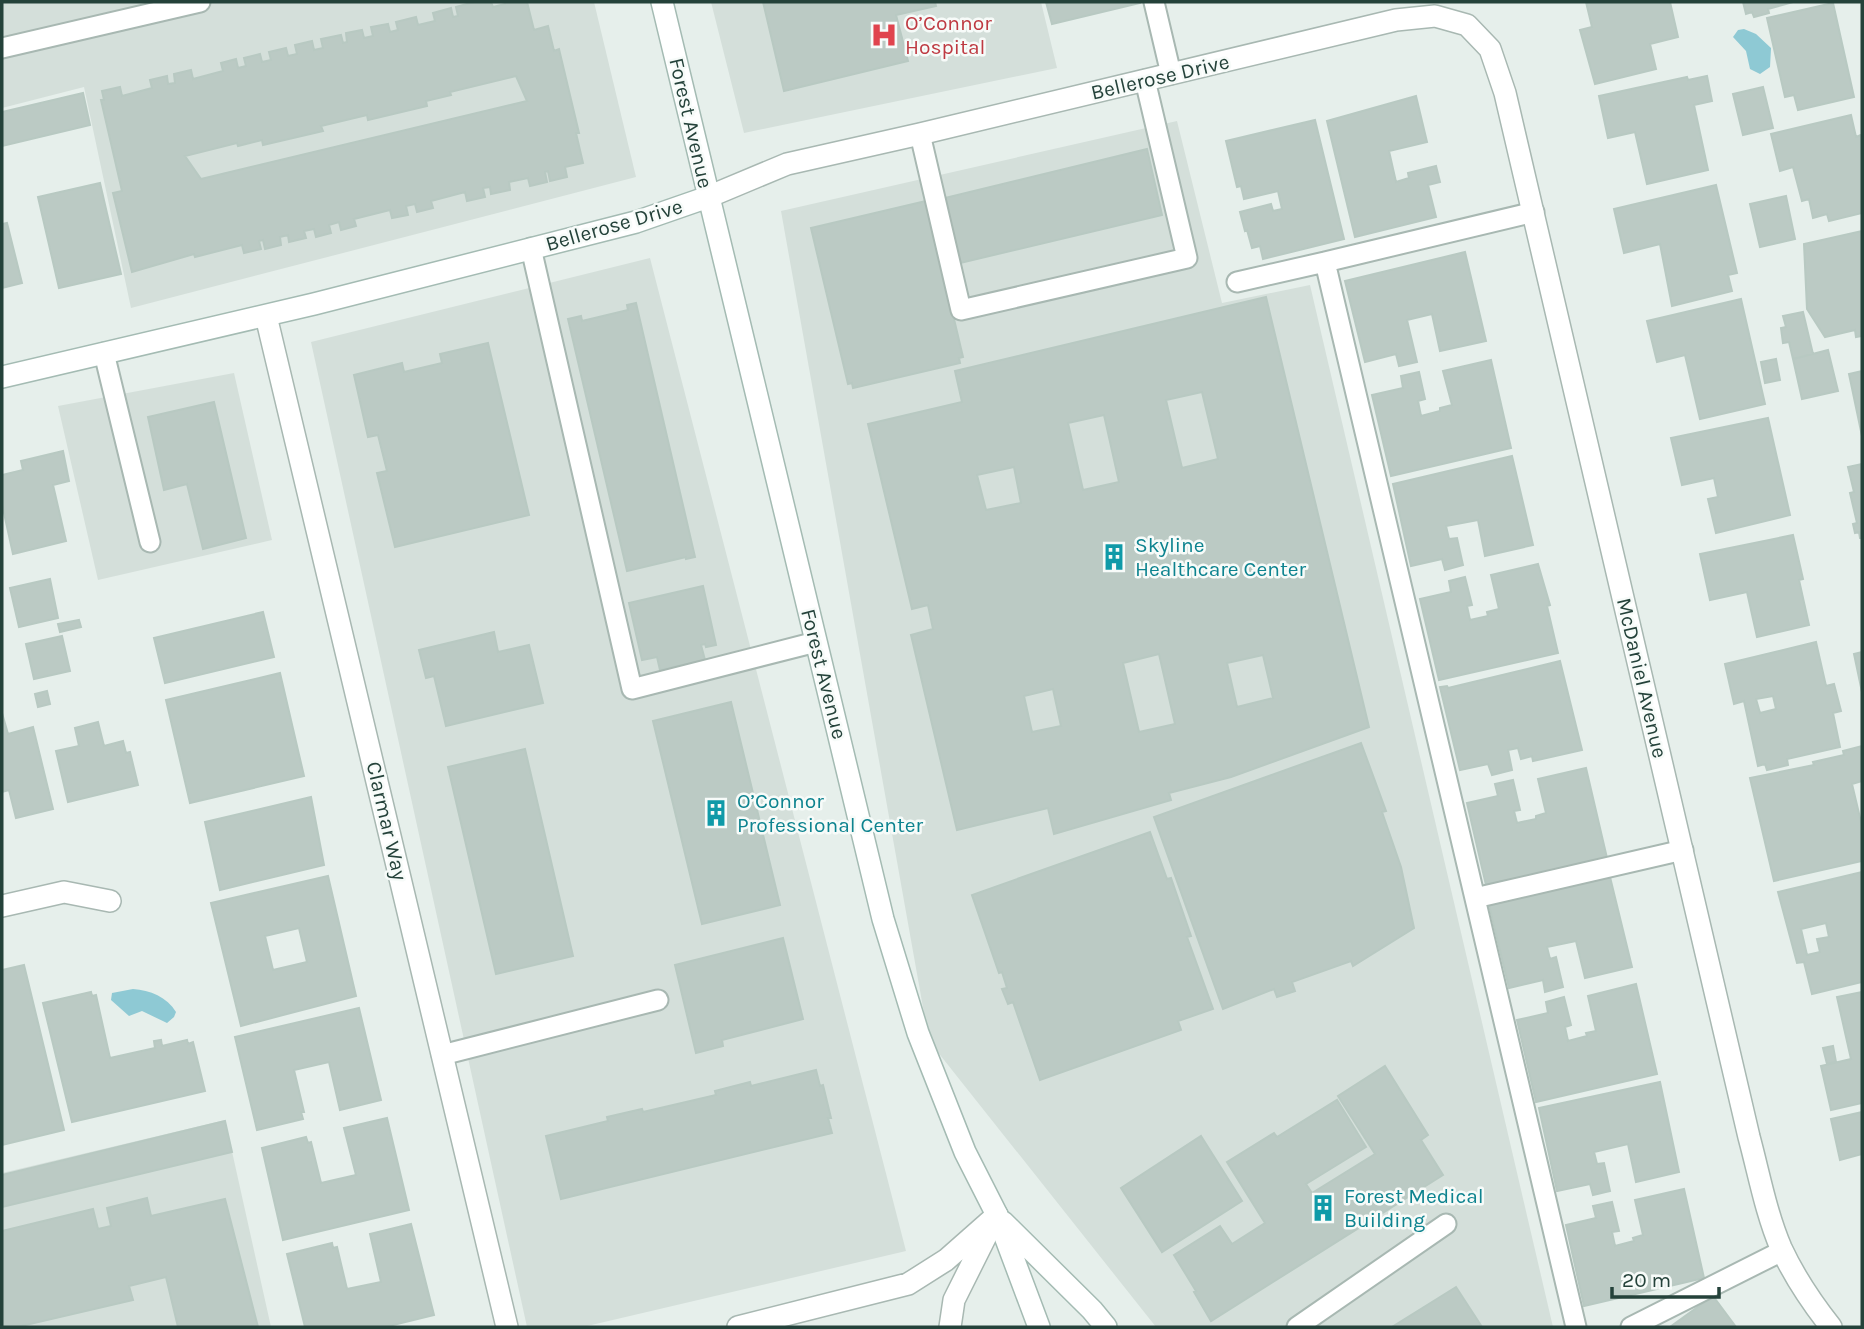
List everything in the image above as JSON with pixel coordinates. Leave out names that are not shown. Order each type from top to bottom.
[{"type":"street","name":"Forest Avenue","points":[[662,2],[883,919],[918,1033],[965,1152],[997,1215]]},
{"type":"street","name":"Bellerose Drive","points":[[2,377],[266,316],[636,222],[708,197],[787,163],[920,134],[1396,20],[1435,16],[1467,26]]},
{"type":"street","name":"McDaniel Avenue","points":[[1467,26],[1490,49],[1505,93],[1749,1137],[1773,1226],[1782,1251],[1812,1303],[1831,1327]]},
{"type":"street","name":"Clarmar Way","points":[[266,316],[507,1327]]},
{"type":"street","points":[[2,906],[64,892],[110,901]]},
{"type":"street","points":[[737,1327],[908,1284],[946,1260],[997,1215]]},
{"type":"street","points":[[950,1327],[954,1300],[997,1215]]},
{"type":"street","points":[[997,1215],[1039,1327]]},
{"type":"street","points":[[997,1215],[1106,1327]]},
{"type":"lane","points":[[2,48],[201,2]]},
{"type":"lane","points":[[1154,2],[1171,74]]},
{"type":"lane","points":[[920,134],[961,310],[1187,258],[1145,80]]},
{"type":"lane","points":[[1237,282],[1534,212]]},
{"type":"lane","points":[[531,248],[632,689],[816,642]]},
{"type":"lane","points":[[1325,262],[1576,1327]]},
{"type":"lane","points":[[104,353],[150,542]]},
{"type":"lane","points":[[1475,898],[1683,850]]},
{"type":"lane","points":[[442,1055],[658,1000]]},
{"type":"lane","points":[[1297,1327],[1447,1224]]},
{"type":"lane","points":[[1631,1327],[1782,1251]]},
{"type":"shaded area","points":[[2,2],[594,2],[636,177],[131,308],[84,87],[2,108]]},
{"type":"shaded area","name":"O’Connor Hospital","points":[[711,2],[1041,2],[1057,68],[744,133]]},
{"type":"shaded area","points":[[1177,121],[1222,303],[1310,285],[1553,1327],[1156,1327],[929,1041],[781,211]]},
{"type":"shaded area","points":[[650,258],[906,1251],[583,1327],[527,1327],[311,342]]},
{"type":"shaded area","points":[[234,373],[272,540],[98,580],[58,406]]},
{"type":"shaded area","points":[[225,1120],[271,1327],[2,1327],[2,1173]]},
{"type":"water","points":[[1744,29],[1756,34],[1771,48],[1770,67],[1760,74],[1750,69],[1746,51],[1733,37],[1738,30]]},
{"type":"water","points":[[133,989],[163,998],[176,1012],[174,1017],[167,1023],[142,1011],[129,1016],[111,1000],[112,993]]},
{"type":"building","points":[[474,2],[491,2],[493,7],[505,2],[527,2],[534,30],[548,26],[554,51],[559,49],[579,133],[576,133],[583,163],[565,167],[567,177],[550,181],[548,171],[545,172],[547,182],[530,186],[528,178],[509,182],[510,190],[491,194],[490,187],[483,188],[485,197],[467,201],[465,192],[431,201],[433,208],[417,212],[415,204],[406,206],[408,215],[392,218],[390,210],[354,219],[356,226],[341,230],[339,222],[329,225],[331,233],[316,237],[314,229],[304,231],[306,238],[289,242],[288,235],[280,237],[281,245],[265,249],[263,240],[259,241],[261,249],[244,253],[242,245],[195,257],[194,254],[132,272],[113,193],[122,191],[101,100],[104,100],[102,91],[120,87],[122,96],[152,88],[150,80],[167,76],[168,84],[175,83],[174,74],[191,70],[193,79],[223,71],[221,63],[236,59],[238,68],[246,66],[244,58],[260,54],[262,62],[271,60],[269,52],[286,48],[288,56],[297,54],[295,45],[312,41],[314,50],[323,48],[321,39],[341,35],[343,43],[347,42],[346,33],[362,30],[364,38],[373,36],[371,27],[388,24],[390,32],[398,30],[396,22],[416,17],[418,25],[435,21],[433,13],[451,8],[453,17],[458,16],[456,7]],"holes":[[[516,76],[527,101],[201,179],[185,156],[237,143],[238,146],[262,140],[263,145],[323,131],[321,126],[367,115],[368,120],[427,106],[426,101],[451,95],[450,92]]]},
{"type":"building","points":[[763,2],[935,2],[936,6],[896,15],[908,61],[784,91]]},
{"type":"building","points":[[1046,2],[1140,2],[1140,3],[1052,24]]},
{"type":"building","points":[[1586,2],[1670,2],[1678,37],[1650,44],[1656,69],[1595,84],[1580,30],[1592,27]]},
{"type":"building","points":[[1743,2],[1793,2],[1768,9],[1769,13],[1754,17],[1752,12],[1746,14]]},
{"type":"building","points":[[1833,3],[1854,97],[1798,110],[1794,95],[1785,97],[1767,18]]},
{"type":"building","points":[[1707,76],[1712,101],[1694,105],[1708,170],[1647,184],[1635,132],[1608,138],[1599,96],[1687,77],[1688,80]]},
{"type":"building","points":[[1763,87],[1773,128],[1743,135],[1733,94]]},
{"type":"building","points":[[83,93],[90,125],[2,146],[2,112]]},
{"type":"building","points":[[1416,96],[1427,142],[1389,151],[1396,182],[1409,178],[1408,173],[1436,166],[1440,182],[1428,185],[1436,217],[1355,237],[1327,121]]},
{"type":"building","points":[[1851,115],[1856,137],[1861,135],[1862,142],[1862,213],[1829,221],[1827,214],[1813,218],[1809,199],[1802,201],[1793,167],[1780,171],[1771,134]]},
{"type":"building","points":[[1315,120],[1344,239],[1263,259],[1260,246],[1252,248],[1240,212],[1271,204],[1273,211],[1282,209],[1278,191],[1244,199],[1241,186],[1237,187],[1226,141]]},
{"type":"building","points":[[1147,149],[1162,215],[960,263],[945,198]]},
{"type":"building","points":[[100,183],[121,274],[59,288],[38,197]]},
{"type":"building","points":[[1716,185],[1737,273],[1728,275],[1732,291],[1672,306],[1660,244],[1624,253],[1614,209]]},
{"type":"building","points":[[1786,196],[1795,239],[1760,247],[1750,204]]},
{"type":"building","points":[[926,201],[963,357],[959,358],[960,363],[853,388],[852,383],[848,384],[811,228]]},
{"type":"building","points":[[7,223],[22,283],[2,288],[2,224]]},
{"type":"building","points":[[1862,231],[1862,336],[1856,337],[1855,330],[1825,337],[1807,309],[1804,244]]},
{"type":"building","points":[[1465,252],[1486,341],[1440,351],[1432,314],[1407,320],[1417,362],[1399,366],[1396,354],[1365,362],[1345,281]]},
{"type":"building","name":"Skyline Healthcare Center","points":[[1266,297],[1369,727],[1231,777],[1169,793],[1171,800],[1054,834],[1048,808],[957,830],[911,635],[933,629],[928,605],[912,609],[868,424],[962,402],[955,371]],"holes":[[[1202,392],[1218,459],[1182,468],[1166,400]],[[1104,415],[1119,482],[1083,490],[1068,423]],[[1014,467],[1021,503],[986,510],[977,475]],[[1159,654],[1175,724],[1139,732],[1123,663]],[[1263,655],[1273,698],[1237,707],[1227,663]],[[1053,689],[1061,726],[1032,732],[1024,696]]]},
{"type":"building","points":[[1741,299],[1765,404],[1700,419],[1685,355],[1657,362],[1647,321]]},
{"type":"building","points":[[636,303],[695,557],[627,571],[568,319],[581,316],[582,321],[628,310],[627,305]]},
{"type":"building","points":[[1803,312],[1813,354],[1793,359],[1789,342],[1783,343],[1781,328],[1786,327],[1783,316]]},
{"type":"building","points":[[488,343],[529,515],[395,547],[377,473],[387,471],[378,435],[368,437],[354,375],[402,363],[404,372],[442,363],[440,354]]},
{"type":"building","points":[[1828,350],[1838,391],[1802,399],[1793,359]]},
{"type":"building","points":[[1776,359],[1780,380],[1765,383],[1761,362]]},
{"type":"building","points":[[1491,360],[1511,448],[1391,476],[1372,395],[1403,388],[1401,376],[1419,372],[1425,399],[1418,401],[1421,416],[1440,411],[1440,408],[1452,405],[1443,371]]},
{"type":"building","points":[[1862,371],[1862,436],[1849,374]]},
{"type":"building","points":[[214,402],[246,538],[203,549],[187,484],[164,490],[148,417]]},
{"type":"building","points":[[1768,418],[1790,515],[1716,533],[1708,499],[1718,497],[1714,478],[1682,485],[1671,438]]},
{"type":"building","points":[[63,451],[69,481],[53,485],[66,541],[13,554],[2,504],[2,475],[23,470],[21,461]]},
{"type":"building","points":[[1512,456],[1533,545],[1485,556],[1478,520],[1446,526],[1449,539],[1457,538],[1463,565],[1445,570],[1442,559],[1411,566],[1393,484]]},
{"type":"building","points":[[1862,464],[1860,538],[1859,532],[1855,533],[1853,524],[1857,523],[1850,493],[1854,492],[1848,467]]},
{"type":"building","points":[[1793,535],[1803,579],[1799,580],[1809,625],[1757,637],[1747,592],[1710,600],[1700,554]]},
{"type":"building","points":[[1538,564],[1550,605],[1547,606],[1558,653],[1439,680],[1420,599],[1451,592],[1449,581],[1465,577],[1472,605],[1467,606],[1470,620],[1488,616],[1487,612],[1499,609],[1491,575]]},
{"type":"building","points":[[50,579],[58,618],[19,627],[10,588]]},
{"type":"building","points":[[703,586],[716,645],[701,645],[705,660],[660,670],[657,657],[642,660],[629,603]]},
{"type":"building","points":[[263,612],[274,657],[165,683],[154,638]]},
{"type":"building","points":[[79,620],[81,627],[60,632],[58,624]]},
{"type":"building","points":[[494,632],[498,652],[529,645],[543,703],[446,726],[434,676],[426,678],[419,650]]},
{"type":"building","points":[[62,636],[70,671],[34,679],[26,644]]},
{"type":"building","points":[[1816,642],[1826,686],[1834,684],[1841,711],[1833,713],[1840,747],[1787,759],[1788,765],[1767,770],[1765,764],[1758,766],[1744,701],[1734,704],[1725,664]],"holes":[[[1773,696],[1776,709],[1760,713],[1756,699]]]},
{"type":"building","points":[[1862,652],[1862,692],[1854,654]]},
{"type":"building","points":[[1560,661],[1582,750],[1533,761],[1532,756],[1521,759],[1518,748],[1508,750],[1512,770],[1492,775],[1488,764],[1460,770],[1440,687],[1448,688]]},
{"type":"building","points":[[280,673],[304,776],[190,803],[166,700]]},
{"type":"building","points":[[47,691],[50,704],[38,707],[35,694]]},
{"type":"building","name":"O’Connor Professional Center","points":[[731,702],[780,905],[702,924],[653,721]]},
{"type":"building","points":[[2,713],[8,734],[33,727],[53,809],[16,818],[9,790],[2,792]]},
{"type":"building","points":[[98,722],[104,746],[123,741],[126,753],[130,752],[138,785],[68,802],[56,751],[79,746],[75,728]]},
{"type":"building","points":[[1361,743],[1386,811],[1382,812],[1401,867],[1414,928],[1353,966],[1351,961],[1292,982],[1295,991],[1277,997],[1274,989],[1223,1009],[1154,817]]},
{"type":"building","points":[[1862,746],[1862,781],[1852,784],[1862,826],[1862,861],[1774,881],[1750,778],[1814,765],[1813,762],[1844,755],[1843,751]]},
{"type":"building","points":[[525,749],[573,956],[496,974],[448,767]]},
{"type":"building","points":[[1586,768],[1607,858],[1486,885],[1467,803],[1498,796],[1495,784],[1513,780],[1520,810],[1514,811],[1517,823],[1536,819],[1536,816],[1546,813],[1538,779]]},
{"type":"building","points":[[311,797],[324,865],[220,890],[205,822]]},
{"type":"building","points":[[1150,832],[1167,879],[1171,878],[1191,936],[1187,937],[1213,1009],[1178,1021],[1181,1030],[1040,1080],[1013,1002],[1008,1004],[1002,989],[1007,988],[1002,972],[999,973],[972,895]]},
{"type":"building","points":[[1862,872],[1862,982],[1812,994],[1804,962],[1797,963],[1778,892]],"holes":[[[1826,923],[1829,937],[1817,939],[1820,952],[1807,955],[1801,929]]]},
{"type":"building","points":[[328,876],[356,996],[241,1026],[211,903]],"holes":[[[299,928],[307,962],[273,970],[265,936]]]},
{"type":"building","points":[[1610,877],[1632,967],[1585,978],[1576,941],[1547,947],[1550,959],[1556,957],[1563,987],[1545,992],[1543,980],[1509,988],[1489,905]]},
{"type":"building","points":[[783,938],[803,1019],[722,1040],[723,1046],[696,1053],[675,965]]},
{"type":"building","points":[[24,965],[64,1130],[2,1145],[2,970]]},
{"type":"building","points":[[1636,984],[1657,1074],[1536,1102],[1517,1020],[1548,1013],[1546,1002],[1564,997],[1571,1025],[1565,1027],[1568,1041],[1587,1036],[1586,1033],[1596,1031],[1588,996]]},
{"type":"building","points":[[91,992],[92,996],[96,995],[110,1058],[155,1048],[154,1041],[161,1040],[162,1046],[187,1040],[188,1044],[193,1042],[205,1091],[72,1122],[43,1003]]},
{"type":"building","points":[[1862,992],[1862,1103],[1831,1110],[1821,1066],[1851,1059],[1837,997]]},
{"type":"building","points":[[359,1008],[381,1100],[340,1110],[329,1062],[294,1070],[304,1112],[301,1112],[303,1119],[257,1130],[235,1037]]},
{"type":"building","points":[[1833,1046],[1836,1062],[1827,1064],[1823,1048]]},
{"type":"building","name":"Forest Medical Building","points":[[1385,1066],[1428,1135],[1421,1140],[1443,1175],[1211,1321],[1174,1255],[1220,1226],[1232,1244],[1265,1223],[1227,1162],[1274,1133],[1277,1137],[1337,1100],[1366,1147],[1306,1184],[1312,1193],[1375,1154],[1338,1096]]},
{"type":"building","points":[[816,1070],[820,1086],[823,1085],[832,1133],[561,1199],[546,1136],[608,1121],[607,1117],[642,1109],[643,1112],[716,1095],[715,1091],[750,1082],[751,1086]]},
{"type":"building","points":[[1660,1082],[1679,1172],[1636,1182],[1628,1144],[1594,1152],[1597,1164],[1604,1163],[1610,1191],[1593,1195],[1590,1184],[1557,1191],[1539,1108]]},
{"type":"building","points":[[1862,1112],[1862,1154],[1840,1160],[1831,1119]]},
{"type":"building","points":[[387,1118],[409,1210],[283,1240],[262,1148],[306,1137],[308,1143],[311,1142],[321,1183],[356,1175],[344,1128]]},
{"type":"building","points":[[225,1121],[232,1152],[2,1207],[2,1175]]},
{"type":"building","points":[[1201,1136],[1242,1201],[1162,1252],[1121,1188]]},
{"type":"building","points":[[1684,1189],[1704,1278],[1584,1306],[1566,1225],[1596,1218],[1593,1206],[1612,1202],[1619,1231],[1612,1232],[1615,1246],[1634,1241],[1633,1238],[1643,1235],[1635,1200]]},
{"type":"building","points":[[147,1198],[151,1216],[225,1199],[258,1327],[178,1327],[166,1277],[129,1286],[133,1300],[17,1327],[2,1327],[2,1231],[93,1209],[98,1229],[111,1226],[107,1208]]},
{"type":"building","points":[[411,1224],[434,1315],[385,1327],[305,1327],[287,1254],[332,1243],[333,1248],[337,1247],[347,1289],[381,1282],[370,1234]]},
{"type":"building","points":[[1456,1287],[1482,1327],[1392,1327]]},
{"type":"building","points":[[1713,1296],[1736,1327],[1670,1327]]},
{"type":"place","name":"O’Connor Hospital","points":[[884,35]]},
{"type":"place","name":"Skyline Healthcare Center","points":[[1114,557]]},
{"type":"place","name":"O’Connor Professional Center","points":[[716,813]]},
{"type":"place","name":"Forest Medical Building","points":[[1323,1208]]}]
